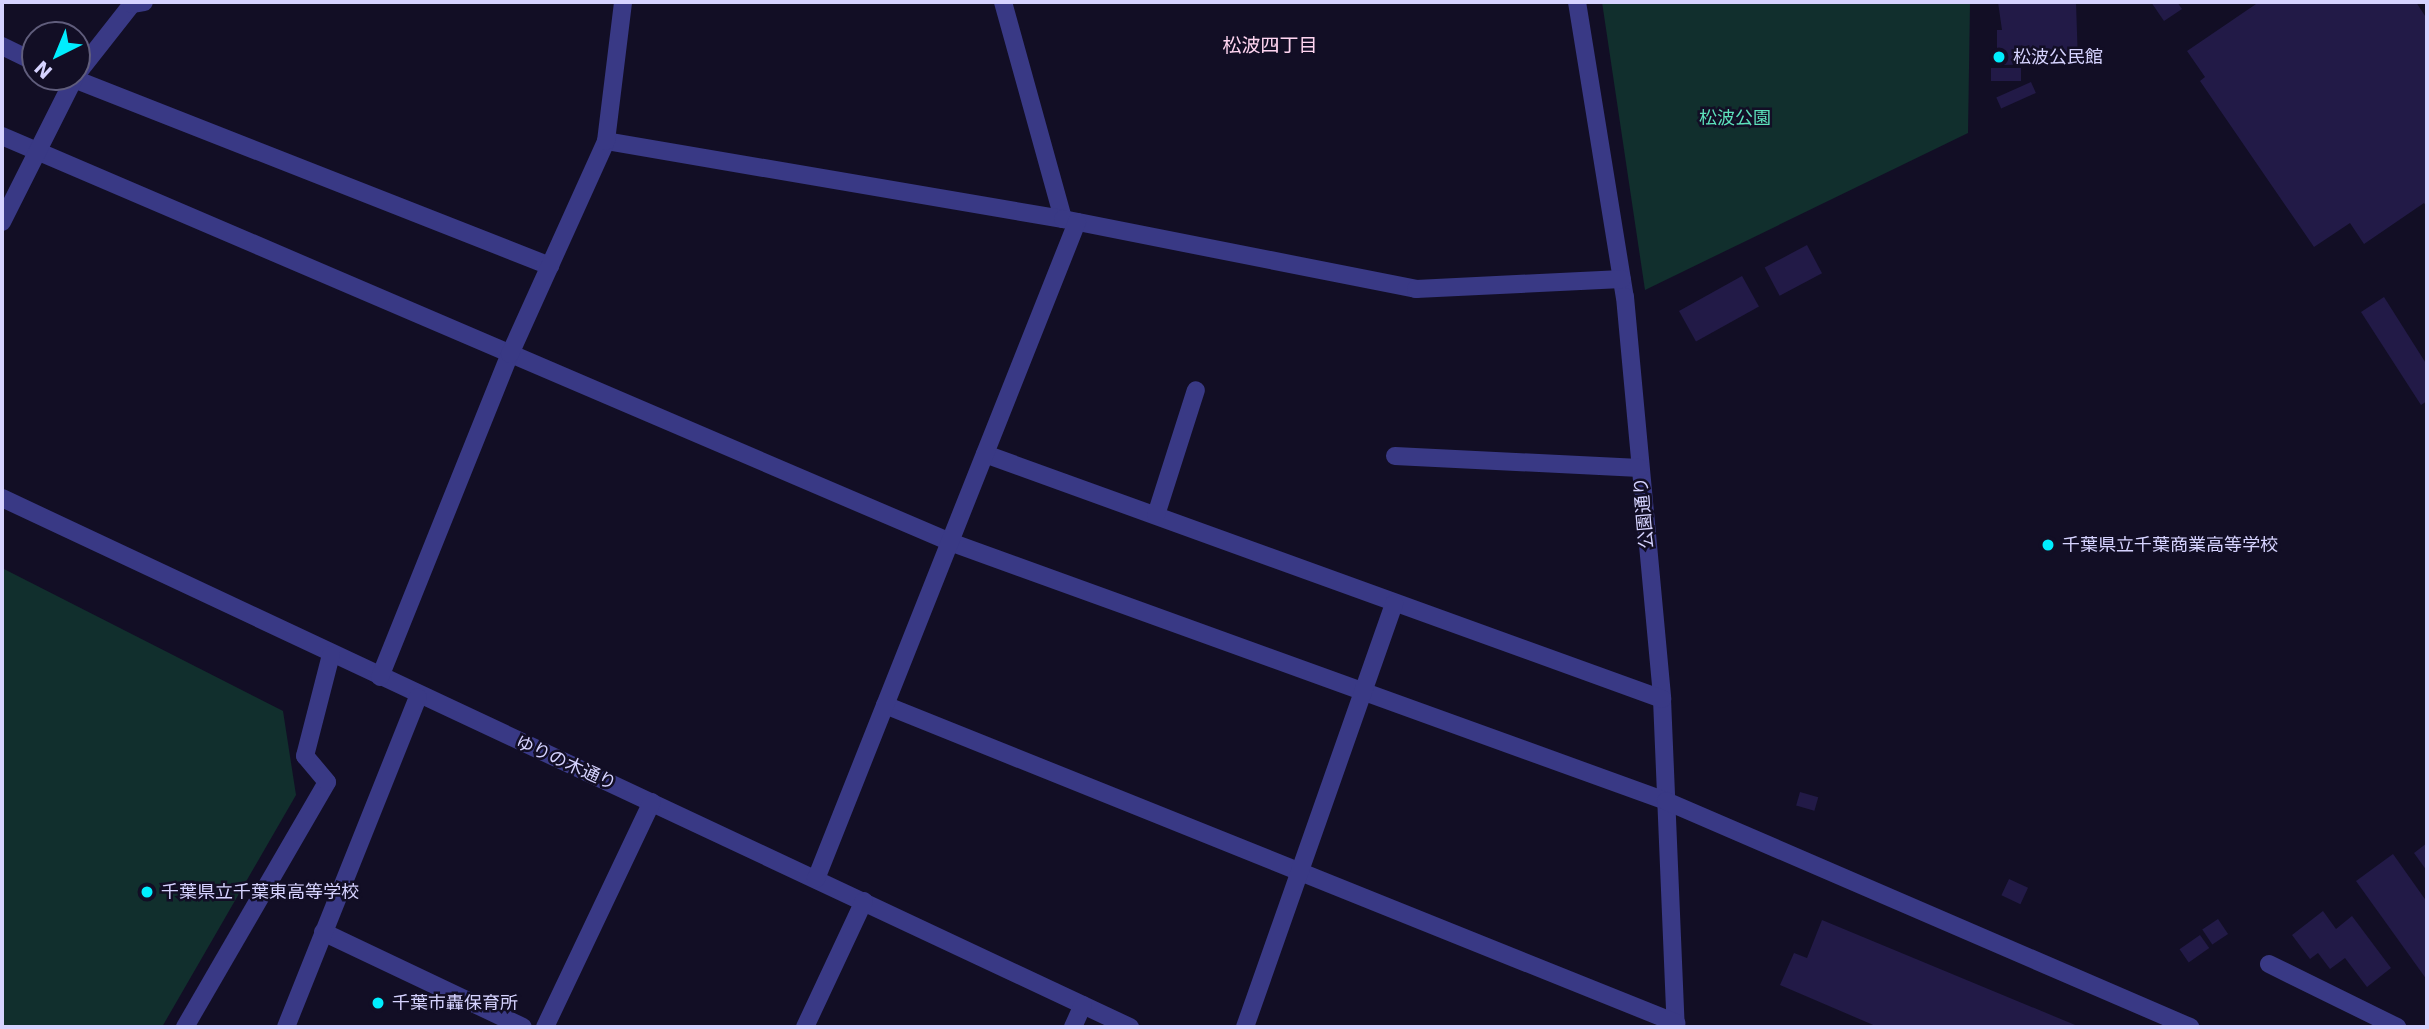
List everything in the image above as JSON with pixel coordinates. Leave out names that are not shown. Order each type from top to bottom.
[{"type":"street","points":[[380,677],[510,354],[606,141],[623,2]]},
{"type":"street","points":[[816,879],[985,454],[1070,220],[1003,2]]},
{"type":"street","name":"公園通り","points":[[1577,2],[1622,279],[1662,699],[1676,1025]]},
{"type":"street","points":[[91,56],[136,3]]},
{"type":"street","points":[[2,46],[21,55]]},
{"type":"street","points":[[91,84],[550,267]]},
{"type":"street","points":[[2,222],[66,91]]},
{"type":"street","points":[[2,136],[36,154],[950,542],[1666,802],[2190,1027]]},
{"type":"street","points":[[606,141],[1070,220],[1416,289],[1622,279]]},
{"type":"street","points":[[1156,515],[1196,390]]},
{"type":"street","points":[[985,454],[1662,699]]},
{"type":"street","points":[[1395,456],[1640,468]]},
{"type":"street","name":"ゆりの木通り","points":[[2,498],[418,697],[652,802],[1130,1027]]},
{"type":"street","points":[[1245,1027],[1394,603]]},
{"type":"street","points":[[185,1027],[327,782],[305,756],[331,656]]},
{"type":"street","points":[[286,1027],[418,697]]},
{"type":"street","points":[[885,705],[1676,1025]]},
{"type":"street","points":[[545,1027],[652,802]]},
{"type":"street","points":[[805,1027],[864,901]]},
{"type":"street","points":[[323,932],[523,1027]]},
{"type":"street","points":[[2269,964],[2397,1027]]},
{"type":"street","points":[[1073,1027],[1083,1005]]},
{"type":"green space","name":"松波公園","points":[[1602,2],[1970,2],[1968,133],[1645,290]]},
{"type":"green space","name":"千葉県立千葉東高等学校","points":[[2,568],[283,711],[296,795],[162,1027],[2,1027]]},
{"type":"building","points":[[1998,2],[2076,2],[2078,63],[2003,65],[2006,51],[1997,52],[1997,30],[2002,30]]},
{"type":"building","points":[[2151,2],[2177,2],[2182,9],[2164,21]]},
{"type":"building","points":[[2259,2],[2416,2],[2427,19],[2427,207],[2424,203],[2364,244],[2350,223],[2314,247],[2200,81],[2205,77],[2187,51]]},
{"type":"building","points":[[1991,68],[2021,68],[2021,81],[1991,81]]},
{"type":"building","points":[[2031,82],[2036,93],[2001,108],[1996,97]]},
{"type":"building","points":[[1807,245],[1822,273],[1780,296],[1765,268]]},
{"type":"building","points":[[1742,276],[1759,307],[1696,342],[1679,311]]},
{"type":"building","points":[[2384,297],[2427,365],[2427,401],[2421,405],[2361,312]]},
{"type":"building","points":[[1800,792],[1818,797],[1814,811],[1796,805]]},
{"type":"building","points":[[2427,843],[2427,871],[2414,853]]},
{"type":"building","points":[[2393,854],[2427,902],[2427,980],[2356,881]]},
{"type":"building","points":[[2009,879],[2028,888],[2020,904],[2001,895]]},
{"type":"building","points":[[2323,911],[2336,929],[2352,916],[2391,968],[2367,987],[2345,958],[2330,969],[2318,953],[2310,959],[2292,935]]},
{"type":"building","points":[[2218,919],[2228,934],[2212,945],[2202,930]]},
{"type":"building","points":[[1822,920],[2080,1027],[1878,1027],[1780,985],[1794,953],[1807,958]]},
{"type":"building","points":[[2200,935],[2209,948],[2189,962],[2180,949]]},
{"type":"place","name":"松波公民館","points":[[1999,57]]},
{"type":"place","name":"千葉県立千葉商業高等学校","points":[[2048,545]]},
{"type":"place","name":"千葉県立千葉東高等学校","points":[[147,892]]},
{"type":"place","name":"千葉市轟保育所","points":[[378,1003]]},
{"type":"district","name":"松波四丁目","points":[[1270,46]]}]
